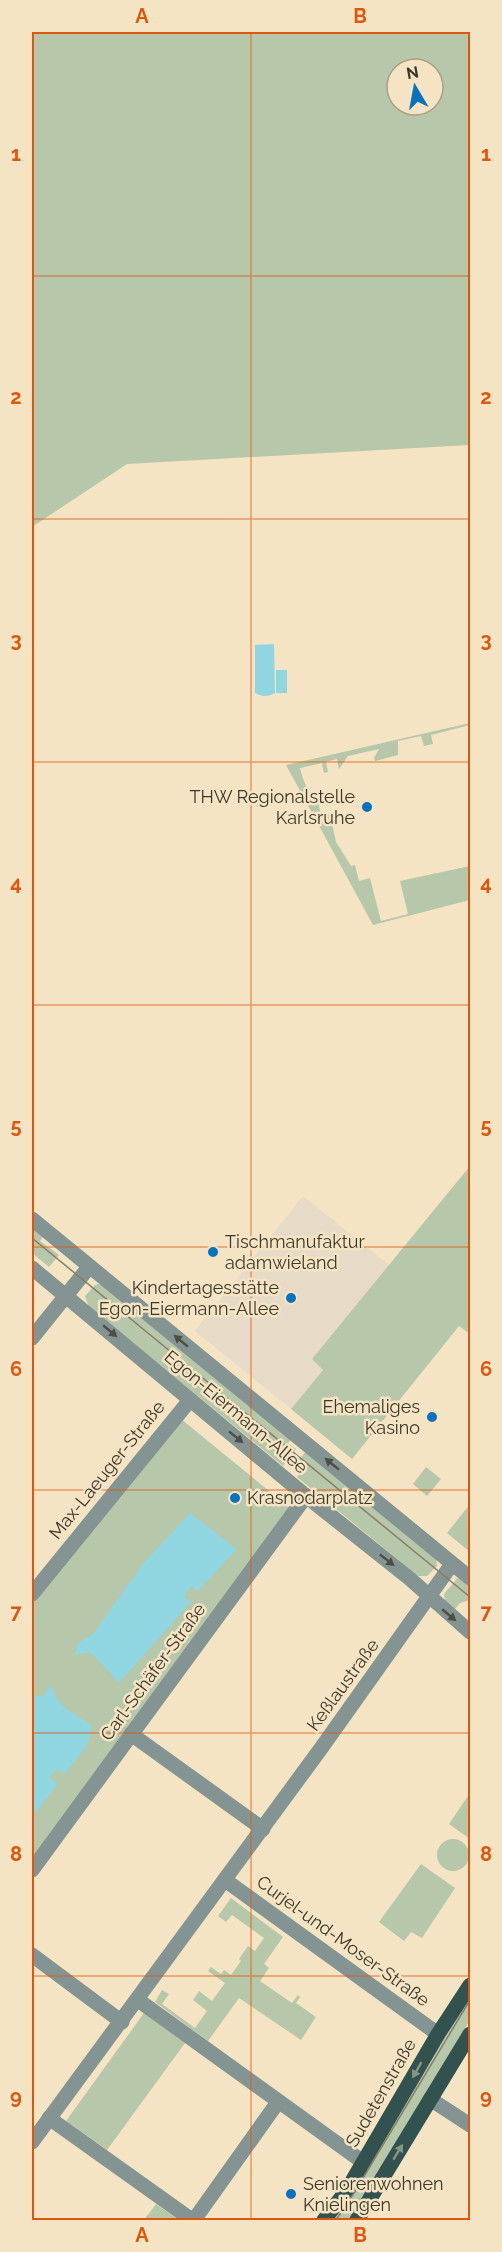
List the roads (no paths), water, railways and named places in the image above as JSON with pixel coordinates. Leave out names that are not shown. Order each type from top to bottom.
[{"type":"main road","name":"Sudetenstraße","points":[[324,2220],[347,2190],[438,2034],[471,1985]]},
{"type":"main road","points":[[357,2220],[471,2034]]},
{"type":"street","name":"Egon-Eiermann-Allee","points":[[32,1219],[471,1578]]},
{"type":"street","points":[[32,1338],[89,1267]]},
{"type":"street","name":"Egon-Eiermann-Allee","points":[[32,1268],[471,1632]]},
{"type":"street","name":"Max-Laeuger-Straße","points":[[32,1594],[190,1400]]},
{"type":"street","name":"Carl-Schäfer-Straße","points":[[32,1870],[306,1496]]},
{"type":"street","name":"Keßlaustraße","points":[[32,2142],[415,1619],[452,1564]]},
{"type":"street","points":[[131,1734],[262,1829]]},
{"type":"street","name":"Curjel-und-Moser-Straße","points":[[225,1880],[438,2034]]},
{"type":"street","points":[[32,1955],[122,2022]]},
{"type":"street","points":[[138,2000],[363,2162]]},
{"type":"street","points":[[430,2099],[471,2125]]},
{"type":"street","points":[[49,2118],[193,2220],[279,2102]]},
{"type":"water","points":[[274,644],[275,693],[267,696],[260,695],[255,693],[255,645]]},
{"type":"water","points":[[276,670],[287,670],[287,693],[276,693]]},
{"type":"water","points":[[190,1513],[237,1549],[198,1591],[191,1586],[184,1597],[191,1602],[119,1683],[90,1652],[74,1655],[78,1643],[93,1634],[143,1564]]},
{"type":"water","points":[[50,1686],[60,1703],[90,1724],[91,1730],[87,1744],[65,1774],[57,1769],[50,1778],[58,1784],[32,1817],[32,1696],[43,1696]]},
{"type":"tram line","points":[[32,1238],[470,1597]]},
{"type":"tram line","points":[[336,2220],[470,2000]]},
{"type":"place","name":"THW Regionalstelle Karlsruhe","points":[[367,807]]},
{"type":"place","name":"Tischmanufaktur adamwieland","points":[[213,1252]]},
{"type":"place","name":"Kindertagesstätte Egon-Eiermann-Allee","points":[[291,1298]]},
{"type":"place","name":"Ehemaliges Kasino","points":[[432,1417]]},
{"type":"place","name":"Krasnodarplatz","points":[[235,1498]]},
{"type":"place","name":"Seniorenwohnen Knielingen","points":[[291,2194]]}]
